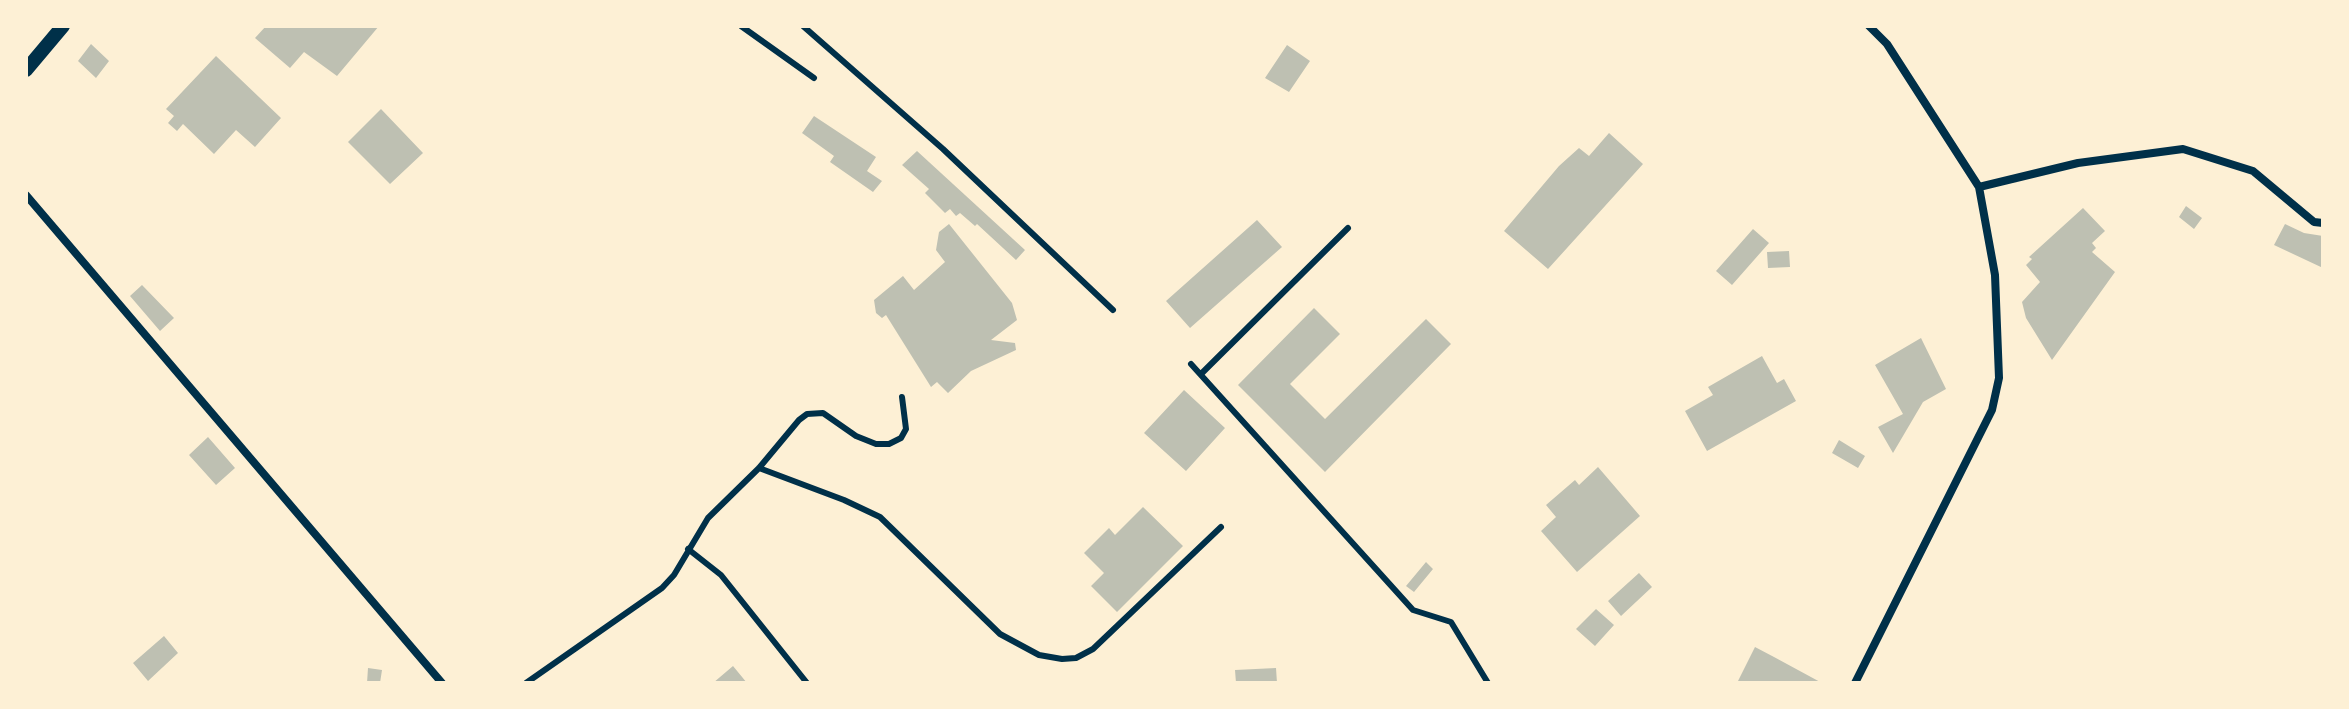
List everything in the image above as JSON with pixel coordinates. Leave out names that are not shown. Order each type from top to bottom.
[{"type":"street","points":[[26,70],[63,26]]},
{"type":"street","points":[[1855,683],[1992,410],[1999,378],[1995,275],[1979,187],[1887,44],[1869,26]]},
{"type":"street","points":[[1979,187],[2078,163],[2183,149],[2253,171],[2314,222],[2323,223]]},
{"type":"street","points":[[26,195],[442,683]]},
{"type":"lane","points":[[741,26],[814,78]]},
{"type":"lane","points":[[803,26],[943,149],[1113,310]]},
{"type":"lane","points":[[1201,374],[1348,228]]},
{"type":"lane","points":[[1191,364],[1413,610],[1451,622],[1488,683]]},
{"type":"lane","points":[[526,683],[662,588],[708,518],[759,468],[799,420],[815,412],[823,413],[856,436],[876,444],[901,438],[907,415],[902,397]]},
{"type":"lane","points":[[759,468],[880,517],[1000,634],[1039,655],[1062,659],[1076,658],[1093,649],[1221,527]]},
{"type":"lane","points":[[688,549],[721,575],[807,683]]},
{"type":"building","points":[[266,26],[379,26],[337,76],[304,52],[290,68],[255,38]]},
{"type":"building","points":[[91,44],[109,61],[96,78],[78,61]]},
{"type":"building","points":[[1287,45],[1310,61],[1289,92],[1265,78]]},
{"type":"building","points":[[216,56],[281,118],[255,147],[236,130],[214,154],[183,124],[177,131],[168,123],[174,116],[166,109]]},
{"type":"building","points":[[381,109],[423,153],[390,184],[348,142]]},
{"type":"building","points":[[814,116],[876,157],[867,171],[882,181],[873,192],[830,162],[834,156],[802,133]]},
{"type":"building","points":[[1609,133],[1643,164],[1548,269],[1504,231],[1559,166],[1579,148],[1589,156]]},
{"type":"building","points":[[917,151],[1025,250],[1016,260],[977,224],[975,226],[960,213],[956,216],[950,209],[945,213],[925,193],[929,189],[902,165]]},
{"type":"building","points":[[2186,206],[2202,218],[2194,229],[2179,217]]},
{"type":"building","points":[[2083,208],[2105,231],[2092,243],[2096,248],[2092,252],[2115,272],[2052,360],[2026,318],[2022,302],[2040,282],[2026,265],[2032,259],[2029,257]]},
{"type":"building","points":[[1257,220],[1282,247],[1190,328],[1166,301]]},
{"type":"building","points":[[949,224],[1012,303],[1017,320],[991,340],[1015,343],[1016,350],[971,371],[948,393],[937,382],[931,387],[886,315],[882,318],[876,313],[874,300],[903,276],[914,290],[945,262],[936,250],[939,232]]},
{"type":"building","points":[[2285,224],[2304,233],[2323,236],[2323,268],[2274,245]]},
{"type":"building","points":[[1753,229],[1769,243],[1732,285],[1716,271]]},
{"type":"building","points":[[1789,251],[1790,267],[1768,268],[1767,252]]},
{"type":"building","points":[[142,285],[174,318],[160,331],[130,296]]},
{"type":"building","points":[[1314,308],[1340,334],[1290,384],[1325,419],[1426,319],[1451,344],[1325,472],[1238,385]]},
{"type":"building","points":[[1921,338],[1946,389],[1923,402],[1893,453],[1878,427],[1903,414],[1875,365]]},
{"type":"building","points":[[1762,356],[1777,383],[1784,379],[1796,401],[1707,451],[1685,411],[1713,395],[1708,387]]},
{"type":"building","points":[[1184,390],[1225,428],[1186,471],[1144,433]]},
{"type":"building","points":[[208,437],[235,468],[216,485],[189,455]]},
{"type":"building","points":[[1839,440],[1865,456],[1858,468],[1832,453]]},
{"type":"building","points":[[1598,467],[1640,516],[1577,572],[1541,531],[1556,517],[1546,505],[1575,480],[1579,485]]},
{"type":"building","points":[[1143,507],[1183,546],[1117,612],[1091,586],[1104,573],[1084,553],[1109,528],[1115,535]]},
{"type":"building","points":[[1426,562],[1433,569],[1414,592],[1406,586]]},
{"type":"building","points":[[1639,573],[1652,587],[1621,616],[1608,601]]},
{"type":"building","points":[[1596,609],[1614,625],[1595,646],[1576,629]]},
{"type":"building","points":[[164,636],[178,653],[148,681],[133,663]]},
{"type":"building","points":[[1755,647],[1774,657],[1822,683],[1737,683]]},
{"type":"building","points":[[733,666],[747,683],[713,683]]},
{"type":"building","points":[[368,668],[382,670],[380,683],[367,683]]},
{"type":"building","points":[[1276,668],[1277,683],[1236,683],[1235,670]]}]
